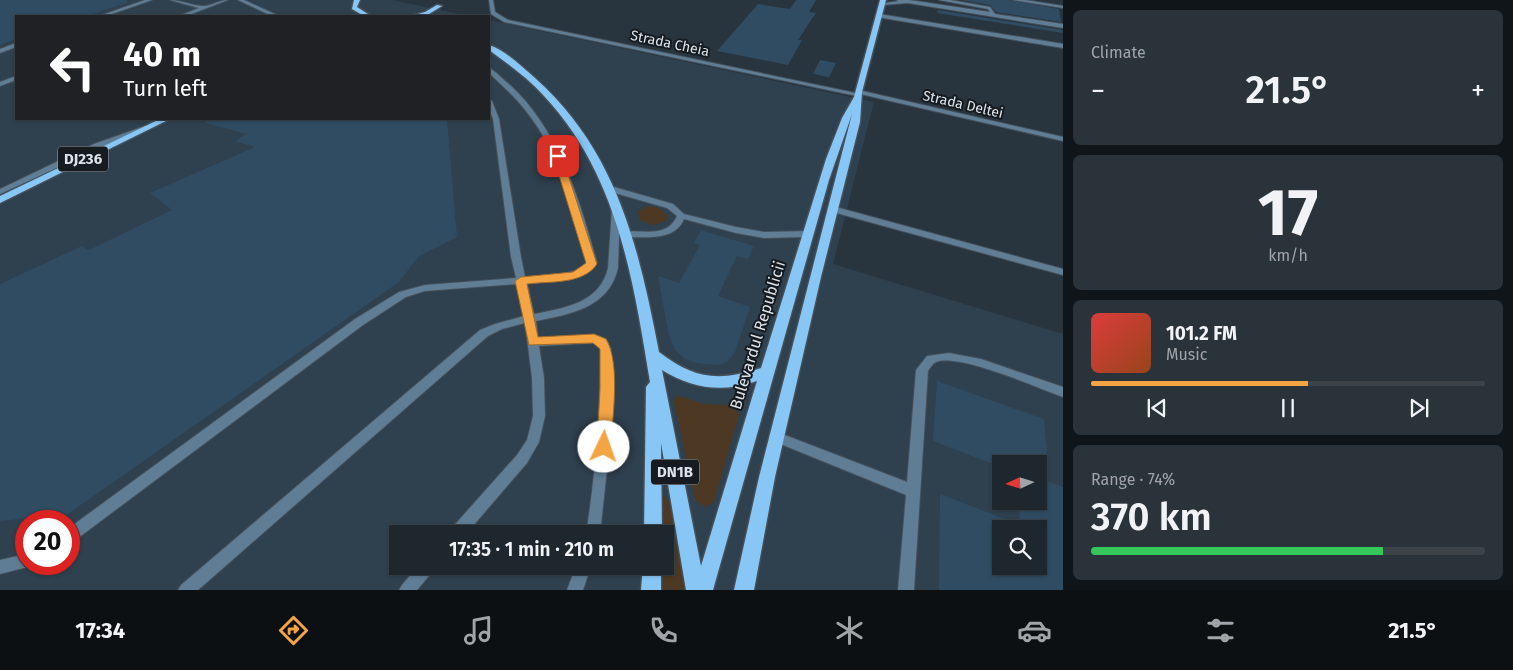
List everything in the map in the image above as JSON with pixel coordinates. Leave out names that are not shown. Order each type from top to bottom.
[{"type":"main road","points":[[356,14],[353,5],[357,0]]},
{"type":"main road","name":"Bulevardul Republicii","points":[[748,585],[777,437],[832,209],[856,122],[858,93],[883,2]]},
{"type":"main road","points":[[418,15],[427,13],[440,3],[442,15]]},
{"type":"main road","name":"DN1B","points":[[490,48],[530,78],[558,106],[590,149],[616,201],[627,234],[652,354],[696,590]]},
{"type":"main road","name":"Bulevardul Republicii","points":[[703,590],[808,234],[844,120],[858,93]]},
{"type":"main road","name":"DJ236","points":[[0,200],[164,120]]},
{"type":"main road","points":[[652,354],[668,368],[702,383],[726,384],[766,372]]},
{"type":"main road","name":"DN1B","points":[[652,354],[653,525]]},
{"type":"main road","points":[[651,590],[652,575]]},
{"type":"street","points":[[105,15],[150,0]]},
{"type":"street","points":[[172,0],[205,8]]},
{"type":"street","points":[[185,15],[226,0]]},
{"type":"street","points":[[240,0],[274,15]]},
{"type":"street","name":"Strada Cheia","points":[[491,0],[493,13],[506,21],[858,93]]},
{"type":"street","points":[[900,0],[1063,26]]},
{"type":"street","points":[[941,0],[990,8],[991,15]]},
{"type":"street","points":[[1015,0],[1063,7]]},
{"type":"street","points":[[883,2],[916,2]]},
{"type":"street","points":[[879,16],[1063,46]]},
{"type":"street","points":[[0,51],[15,45]]},
{"type":"street","points":[[80,528],[394,299],[414,290],[575,275],[592,264],[564,173],[550,141],[524,102],[490,71]]},
{"type":"street","points":[[0,84],[15,78]]},
{"type":"street","name":"Strada Deltei","points":[[858,93],[1063,140]]},
{"type":"street","points":[[464,525],[522,459],[533,442],[539,416],[530,318],[521,281],[497,125],[494,110],[490,103]]},
{"type":"street","points":[[0,192],[97,146],[151,126]]},
{"type":"street","points":[[611,189],[670,206],[681,216],[764,235],[808,234]]},
{"type":"street","points":[[186,590],[484,333],[503,324],[581,305],[597,298],[606,288],[611,276],[616,201]]},
{"type":"street","points":[[832,209],[1063,272]]},
{"type":"street","points":[[627,234],[668,232],[676,228],[681,216]]},
{"type":"street","points":[[533,342],[594,339],[602,342],[606,349],[605,431],[601,480],[594,525]]},
{"type":"street","points":[[906,590],[922,370],[928,361],[936,358],[966,359],[1063,392]]},
{"type":"street","points":[[777,437],[913,491]]},
{"type":"street","points":[[0,567],[15,564]]},
{"type":"street","points":[[407,590],[420,575]]},
{"type":"street","points":[[576,590],[581,575]]},
{"type":"shaded area","points":[[0,0],[392,0],[464,15],[15,15],[15,120],[490,120],[490,20],[874,102],[833,264],[1063,334],[1063,590],[0,590]]},
{"type":"shaded area","points":[[649,206],[659,208],[668,216],[666,221],[653,225],[640,220],[638,211]]},
{"type":"shaded area","points":[[675,396],[703,404],[734,405],[739,415],[714,502],[705,507],[695,500],[674,403]]},
{"type":"shaded area","points":[[664,495],[671,505],[679,528],[683,590],[661,590],[661,575],[674,575],[674,525],[662,525]]},
{"type":"building","points":[[0,0],[127,0],[127,3],[89,15],[15,15],[15,39],[0,45]]},
{"type":"building","points":[[796,0],[816,0],[809,12],[816,13],[798,40],[802,40],[788,65],[717,51],[758,4],[790,9]]},
{"type":"building","points":[[961,0],[1009,0],[1059,9],[1061,22],[996,12],[990,5]]},
{"type":"building","points":[[938,10],[1062,30],[1063,33],[937,13]]},
{"type":"building","points":[[820,60],[836,63],[829,77],[813,74]]},
{"type":"building","points":[[207,120],[447,120],[457,237],[419,256],[399,282],[74,510],[15,510],[15,519],[0,521],[0,284],[82,246],[89,250],[172,210],[150,193],[255,147],[235,141],[246,134],[206,123]]},
{"type":"building","points":[[701,230],[754,246],[748,259],[737,256],[718,296],[750,307],[735,352],[727,362],[718,365],[696,363],[685,359],[675,350],[669,336],[658,276],[679,283],[700,245],[694,243]]},
{"type":"building","points":[[937,381],[1044,419],[1047,455],[992,455],[992,464],[933,441]]},
{"type":"building","points":[[1048,481],[1063,487],[1063,590],[939,590],[940,494],[1007,520],[992,520],[992,575],[1047,575],[1047,520],[1020,520],[1019,510],[1048,510]]},
{"type":"route","points":[[558,156],[592,264],[575,275],[521,281],[530,318],[533,342],[594,339],[602,342],[606,349],[607,389],[604,447]]}]
